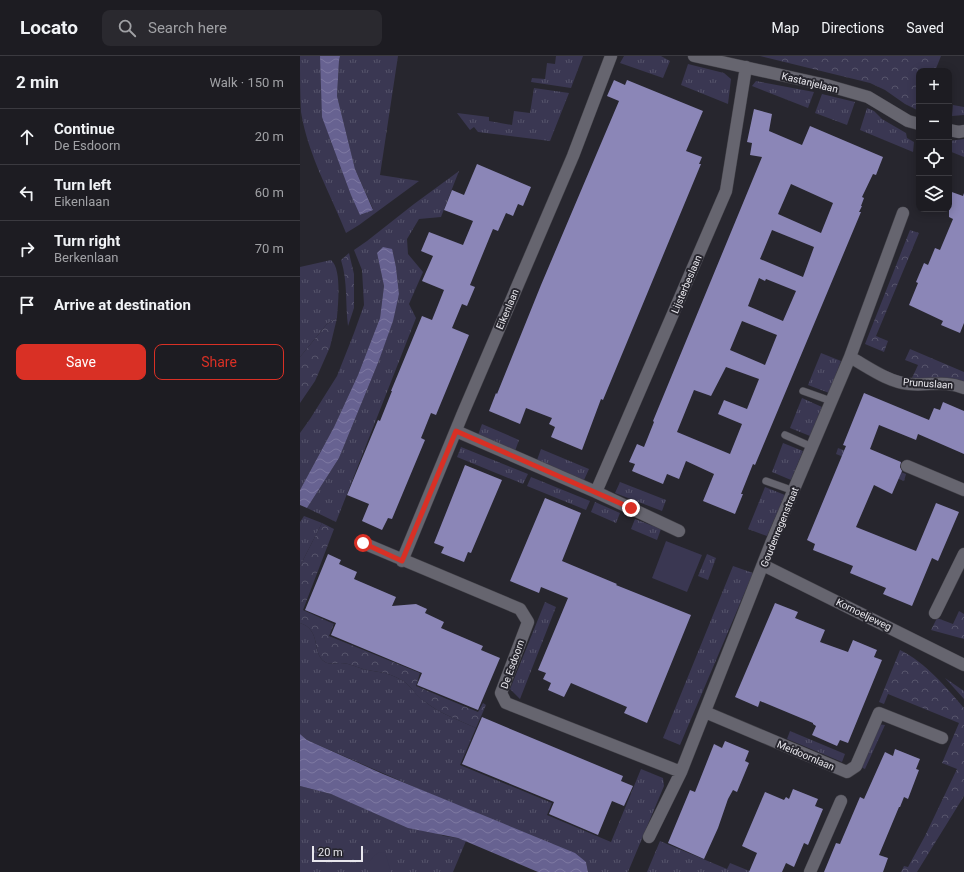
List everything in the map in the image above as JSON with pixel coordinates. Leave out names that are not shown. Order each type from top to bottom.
[{"type":"street","name":"Eikenlaan","points":[[402,561],[573,156],[611,56]]},
{"type":"street","name":"Kastanjelaan","points":[[694,56],[746,66],[826,85],[868,97],[908,121],[916,123]]},
{"type":"street","name":"Lijsterbeslaan","points":[[596,492],[726,191],[746,66]]},
{"type":"street","points":[[952,131],[964,131]]},
{"type":"street","name":"Goudenregenstraat","points":[[648,837],[681,772],[794,490],[850,357],[902,213]]},
{"type":"street","name":"Prunuslaan","points":[[850,357],[890,380],[908,384],[954,384],[964,388]]},
{"type":"street","points":[[456,431],[596,492],[679,531]]},
{"type":"street","points":[[907,466],[964,490]]},
{"type":"street","name":"De Esdoorn","points":[[363,543],[402,561],[520,609],[528,622],[501,692],[506,703],[681,772]]},
{"type":"street","points":[[935,613],[964,554]]},
{"type":"street","name":"Kornoeljeweg","points":[[764,565],[964,664]]},
{"type":"street","name":"Meidoornlaan","points":[[705,712],[847,772],[856,766],[879,713],[942,738]]},
{"type":"street","points":[[810,872],[841,801]]},
{"type":"lane","points":[[803,391],[831,401]]},
{"type":"lane","points":[[785,435],[812,447]]},
{"type":"lane","points":[[766,481],[794,490]]},
{"type":"green space","points":[[300,56],[320,56],[361,215],[373,209],[355,169],[337,96],[340,56],[398,56],[380,175],[419,181],[346,233],[314,159],[304,128],[301,112]]},
{"type":"green space","points":[[556,56],[583,56],[571,88],[531,82],[532,78],[545,79],[547,63],[555,64]]},
{"type":"green space","points":[[624,56],[661,56],[670,61],[663,78],[620,63]]},
{"type":"green space","points":[[760,56],[941,56],[936,68],[916,68],[916,110],[905,104],[885,90],[870,83]]},
{"type":"green space","points":[[688,64],[724,73],[731,79],[728,104],[681,85]]},
{"type":"green space","points":[[756,81],[814,92],[808,108],[752,86]]},
{"type":"green space","points":[[534,88],[569,93],[550,141],[478,132],[474,127],[470,130],[457,113],[489,117],[489,121],[512,125],[514,111],[530,113]]},
{"type":"green space","points":[[822,94],[855,102],[847,125],[815,113]]},
{"type":"green space","points":[[953,105],[964,107],[964,115],[952,116]]},
{"type":"green space","points":[[867,108],[874,111],[882,119],[906,133],[907,138],[914,142],[913,152],[860,130]]},
{"type":"green space","points":[[964,139],[964,157],[952,152],[952,141]]},
{"type":"green space","points":[[459,171],[441,217],[419,219],[407,239],[408,254],[423,272],[409,304],[416,318],[336,522],[307,508],[339,458],[378,363],[399,294],[396,267],[391,249],[377,253],[384,286],[380,318],[358,375],[334,427],[300,490],[300,433],[337,376],[364,305],[362,270],[354,250]]},
{"type":"green space","points":[[910,230],[919,233],[876,336],[888,341],[884,352],[865,344]]},
{"type":"green space","points":[[349,253],[354,274],[354,308],[348,326],[346,285],[341,260]]},
{"type":"green space","points":[[331,260],[337,271],[338,279],[337,318],[327,324],[300,357],[300,267]]},
{"type":"green space","points":[[337,318],[330,347],[315,381],[300,403],[300,357],[327,324]]},
{"type":"green space","points":[[910,349],[964,372],[964,387],[939,379],[912,378],[918,365],[905,360]]},
{"type":"green space","points":[[821,353],[841,361],[829,393],[808,385]]},
{"type":"green space","points":[[802,398],[822,407],[810,436],[790,428]]},
{"type":"green space","points":[[482,424],[519,440],[515,451],[478,435]]},
{"type":"green space","points":[[783,443],[803,451],[791,480],[772,472]]},
{"type":"green space","points":[[461,447],[528,474],[523,484],[457,457]]},
{"type":"green space","points":[[838,448],[906,474],[904,481],[836,454]]},
{"type":"green space","points":[[541,449],[589,469],[584,480],[537,460]]},
{"type":"green space","points":[[531,477],[590,501],[586,510],[527,486]]},
{"type":"green space","points":[[620,482],[666,500],[662,511],[615,493]]},
{"type":"green space","points":[[765,487],[785,495],[767,536],[748,529]]},
{"type":"green space","points":[[595,502],[620,513],[616,523],[591,512]]},
{"type":"green space","points":[[304,516],[322,523],[300,566],[300,522]]},
{"type":"green space","points":[[635,519],[661,529],[657,540],[631,529]]},
{"type":"green space","points":[[322,523],[334,529],[303,610],[334,624],[329,636],[420,673],[416,686],[478,712],[483,703],[486,705],[476,728],[436,709],[418,696],[409,685],[396,677],[347,664],[332,664],[325,662],[321,658],[311,631],[307,626],[300,623],[300,566]]},
{"type":"green space","points":[[666,541],[702,555],[687,592],[652,578]]},
{"type":"green space","points":[[707,554],[716,558],[708,580],[698,576]]},
{"type":"green space","points":[[733,566],[753,573],[680,745],[663,738]]},
{"type":"green space","points":[[545,602],[556,607],[520,699],[510,689]]},
{"type":"green space","points":[[959,611],[964,614],[964,639],[931,630],[937,618],[953,624]]},
{"type":"green space","points":[[300,623],[307,626],[311,631],[314,636],[318,653],[325,662],[331,664],[347,664],[396,677],[409,685],[419,696],[436,709],[476,728],[460,765],[552,803],[547,815],[611,842],[641,769],[663,778],[664,786],[628,872],[588,872],[586,862],[307,740],[300,734]]},
{"type":"green space","points":[[900,650],[927,668],[964,708],[964,796],[917,872],[901,872],[904,866],[908,867],[925,836],[957,769],[942,763],[959,723],[888,694],[884,704],[879,702]]},
{"type":"green space","points":[[945,678],[964,691],[964,699]]},
{"type":"green space","points":[[877,724],[885,725],[865,769],[858,766]]},
{"type":"green space","points":[[790,731],[845,754],[842,762],[787,739]]},
{"type":"green space","points":[[300,786],[331,794],[444,836],[466,841],[453,872],[300,872]]},
{"type":"green space","points":[[660,841],[727,869],[730,863],[752,872],[647,872]]},
{"type":"green space","points":[[380,852],[385,853],[391,872],[368,872],[368,866],[371,860]]},
{"type":"water","points":[[320,56],[340,56],[337,96],[355,169],[373,210],[360,215],[322,117]]},
{"type":"water","points":[[383,247],[392,249],[396,267],[399,294],[393,321],[378,363],[339,458],[307,508],[300,505],[300,490],[334,427],[358,375],[380,318],[384,286],[377,253]]},
{"type":"water","points":[[300,734],[307,740],[383,774],[575,853],[586,862],[588,872],[538,872],[458,838],[408,828],[331,794],[300,786]]},
{"type":"building","points":[[614,80],[625,85],[627,80],[703,111],[686,151],[702,157],[699,164],[701,164],[603,400],[601,399],[582,450],[551,437],[555,427],[549,424],[552,418],[526,408],[520,424],[489,411],[619,101],[607,96]]},
{"type":"building","points":[[754,109],[772,114],[769,131],[802,145],[810,126],[883,157],[876,175],[873,174],[862,197],[864,198],[859,212],[861,212],[755,465],[753,464],[735,514],[703,501],[714,474],[686,461],[679,479],[667,474],[663,484],[632,471],[635,464],[629,462],[637,444],[644,447],[654,422],[653,421],[762,157],[750,155],[752,143],[747,142]],"holes":[[[791,184],[833,203],[821,233],[778,214]],[[772,230],[814,247],[803,277],[760,259]],[[759,278],[765,281],[766,279],[796,291],[783,321],[748,306]],[[742,321],[777,335],[765,365],[730,350]],[[726,367],[759,379],[747,409],[724,400],[718,414],[742,424],[730,454],[677,432],[694,390],[711,396]]]},
{"type":"building","points":[[477,164],[531,187],[523,206],[518,204],[513,216],[506,213],[498,231],[493,229],[470,285],[475,287],[467,306],[462,304],[452,328],[469,335],[436,415],[431,413],[421,438],[425,440],[392,519],[388,518],[382,530],[362,521],[369,504],[347,495],[378,420],[380,421],[422,316],[432,320],[444,290],[422,281],[433,256],[421,251],[429,232],[463,245],[473,221],[444,210],[452,190],[464,195]]},
{"type":"building","points":[[952,192],[963,196],[964,193],[964,323],[960,333],[941,325],[943,321],[909,305],[924,263],[928,265],[935,248],[940,250],[953,219],[949,217],[949,212],[952,212]]},
{"type":"building","points":[[864,393],[929,420],[934,408],[940,410],[943,402],[964,411],[964,454],[918,434],[916,440],[879,425],[870,449],[901,462],[900,467],[902,471],[892,494],[874,485],[856,527],[916,551],[936,503],[959,512],[938,561],[932,558],[912,606],[883,594],[886,588],[850,573],[853,566],[813,550],[815,544],[807,540],[846,446],[843,445]]},
{"type":"building","points":[[465,465],[502,480],[471,553],[468,552],[464,562],[441,553],[444,547],[434,543]]},
{"type":"building","points":[[545,498],[581,513],[562,561],[617,584],[616,585],[691,615],[647,723],[624,713],[627,707],[571,683],[564,697],[548,690],[551,683],[543,679],[546,673],[538,670],[568,598],[541,587],[539,593],[510,581]]},
{"type":"building","points":[[328,554],[341,560],[339,564],[357,572],[354,579],[396,597],[392,606],[416,604],[427,609],[425,613],[444,622],[441,628],[483,646],[481,650],[500,658],[478,710],[417,685],[422,673],[331,635],[336,623],[305,610]]},
{"type":"building","points":[[775,603],[798,612],[795,618],[825,630],[820,642],[848,652],[853,640],[877,650],[874,657],[882,660],[848,743],[840,740],[837,746],[812,735],[816,726],[813,723],[760,701],[758,707],[735,697]]},
{"type":"building","points":[[482,717],[623,776],[621,781],[633,786],[624,806],[612,801],[598,835],[549,814],[554,802],[462,764]]},
{"type":"building","points":[[725,741],[749,751],[745,761],[749,763],[737,792],[733,790],[728,799],[718,828],[704,859],[668,843],[690,790],[695,792],[714,744],[722,748]]},
{"type":"building","points":[[895,749],[920,759],[916,769],[919,770],[908,799],[904,797],[879,855],[888,858],[883,872],[824,872],[836,843],[840,844],[860,797],[864,799],[885,752],[893,756]]},
{"type":"building","points":[[793,789],[818,799],[815,806],[823,809],[808,845],[804,843],[794,867],[786,863],[782,872],[749,872],[757,853],[742,846],[765,792],[784,800],[786,797],[789,799]]},
{"type":"route","points":[[363,543],[402,561],[456,431],[631,508]]}]
